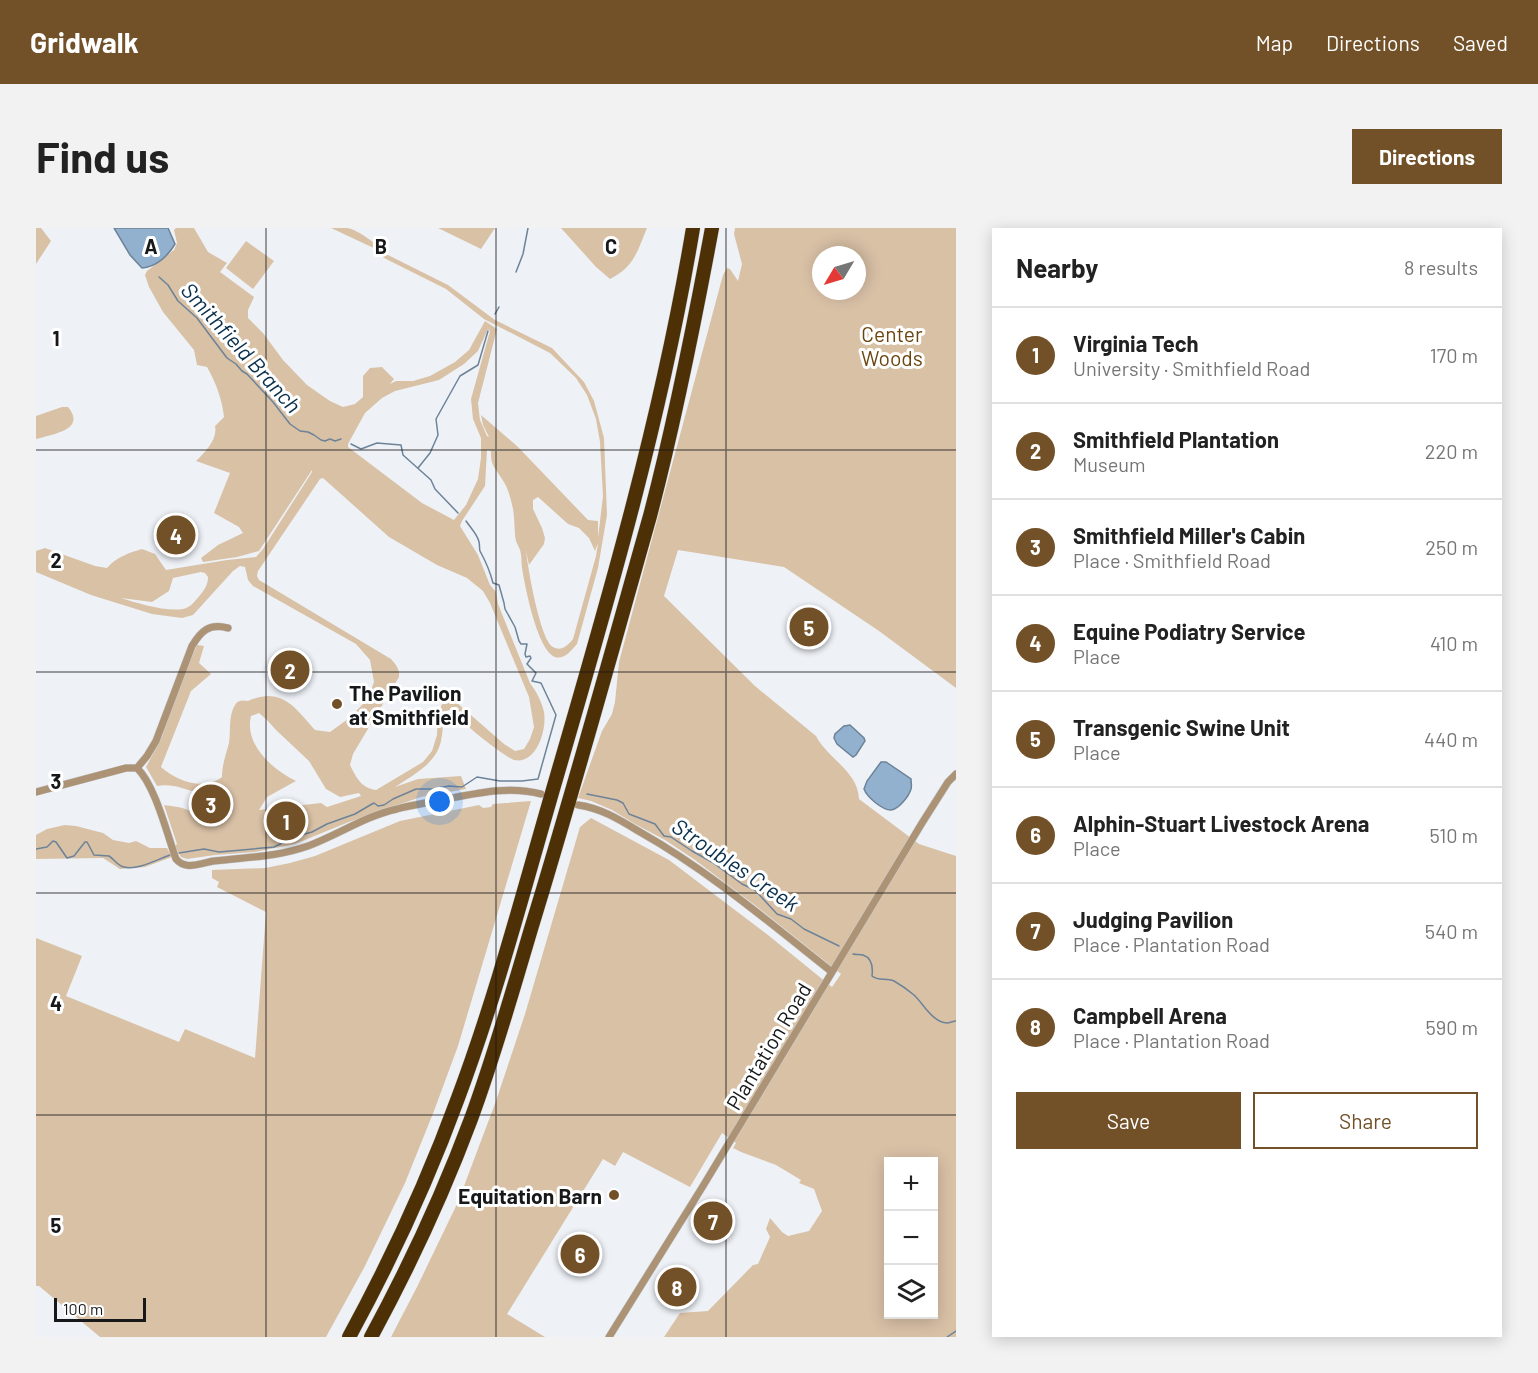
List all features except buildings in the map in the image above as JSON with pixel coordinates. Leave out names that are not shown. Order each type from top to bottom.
[{"type":"highway","points":[[349,1337],[390,1258],[430,1170],[459,1097],[491,999],[603,618],[645,458],[678,315],[693,228]]},
{"type":"highway","points":[[371,1337],[411,1259],[470,1120],[544,889],[664,464],[688,356],[712,228]]},
{"type":"street","points":[[137,768],[156,741],[192,646],[198,636],[214,626],[228,628]]},
{"type":"street","points":[[36,792],[126,768],[137,768]]},
{"type":"street","points":[[137,768],[152,791],[176,859],[181,864],[191,866],[292,851],[396,809],[492,791],[513,789],[541,794]]},
{"type":"street","name":"Plantation Road","points":[[609,1337],[952,776],[956,774]]},
{"type":"street","points":[[578,805],[602,811],[667,847],[832,972]]},
{"type":"green space","points":[[36,228],[41,228],[51,241],[36,264]]},
{"type":"green space","points":[[194,228],[208,252],[227,263],[220,272],[254,297],[248,310],[248,318],[307,385],[343,407],[355,404],[363,397],[363,376],[370,368],[382,367],[394,379],[390,384],[430,376],[455,362],[469,350],[485,321],[497,329],[478,403],[480,420],[487,436],[489,437],[481,415],[518,447],[588,520],[598,521],[598,538],[603,496],[600,442],[596,419],[587,395],[576,378],[550,353],[484,319],[446,289],[384,258],[378,250],[331,228],[347,228],[357,232],[386,254],[448,285],[495,320],[552,348],[584,382],[594,401],[604,438],[607,515],[598,568],[577,644],[568,654],[555,657],[549,652],[537,631],[526,589],[521,552],[516,541],[514,513],[506,486],[492,463],[491,451],[487,450],[485,486],[460,526],[478,555],[490,585],[496,592],[498,604],[530,683],[543,708],[545,719],[542,736],[529,757],[522,760],[510,758],[469,727],[455,713],[448,710],[444,712],[441,741],[434,756],[423,768],[395,787],[418,779],[461,776],[466,789],[421,797],[295,844],[255,852],[187,859],[181,857],[175,846],[177,844],[164,805],[188,810],[195,816],[207,820],[217,813],[222,799],[173,786],[157,786],[146,767],[162,737],[177,691],[197,645],[204,646],[199,663],[211,674],[191,691],[161,767],[182,780],[199,784],[222,777],[229,743],[231,714],[239,701],[270,696],[279,698],[294,707],[315,730],[330,732],[362,705],[374,682],[370,660],[356,644],[253,586],[248,580],[245,567],[240,566],[233,571],[193,615],[182,618],[152,614],[91,595],[36,572],[36,551],[45,548],[107,568],[119,558],[142,549],[155,554],[166,570],[256,557],[312,472],[312,470],[259,551],[203,562],[201,558],[218,545],[243,533],[239,527],[214,513],[230,473],[196,461],[210,445],[215,436],[215,426],[224,417],[216,385],[207,367],[197,365],[194,350],[163,312],[145,275],[174,250],[177,243],[174,230]],"holes":[[[488,329],[490,331],[471,399],[473,419],[481,438],[478,479],[466,505],[454,520],[422,503],[348,447],[348,444],[365,413],[382,398],[395,391],[439,380],[464,364],[478,351]],[[323,478],[389,537],[437,565],[467,578],[483,591],[529,697],[534,727],[524,749],[515,751],[456,702],[449,699],[444,700],[438,713],[437,735],[432,751],[423,762],[376,790],[366,787],[357,778],[350,765],[353,754],[399,677],[397,667],[391,659],[259,580],[258,571],[320,479]],[[538,497],[568,524],[579,528],[589,538],[595,551],[598,543],[573,639],[562,648],[553,647],[548,642],[539,618],[532,587],[526,551],[529,565],[544,544],[545,538],[533,509],[533,500]],[[201,572],[208,577],[201,594],[183,609],[160,608],[121,598],[152,602],[169,591],[173,578]],[[259,713],[309,761],[326,789],[340,797],[359,793],[361,796],[327,807],[321,803],[259,810],[267,797],[296,781],[278,770],[262,755],[252,737],[251,716]]]},
{"type":"green space","points":[[438,228],[495,228],[481,249]]},
{"type":"green space","points":[[561,228],[647,228],[630,264],[610,279]]},
{"type":"green space","name":"Center Woods","points":[[735,228],[956,228],[956,688],[879,631],[784,567],[678,550],[664,596],[755,686],[816,736],[854,781],[859,799],[919,844],[956,856],[956,1337],[664,1337],[680,1313],[708,1311],[753,1265],[758,1264],[770,1237],[766,1229],[770,1218],[788,1236],[809,1231],[822,1211],[814,1189],[799,1183],[801,1180],[776,1165],[733,1148],[736,1143],[722,1133],[690,1187],[623,1152],[615,1166],[603,1159],[507,1314],[545,1337],[391,1337],[458,1202],[496,1101],[525,1014],[580,827],[591,818],[669,860],[832,987],[841,974],[695,860],[612,810],[578,798],[602,731],[612,714],[619,662],[723,275],[727,268],[730,269],[738,281],[742,264],[734,234]]},
{"type":"green space","points":[[246,241],[274,261],[253,289],[226,268]]},
{"type":"green space","points":[[68,407],[73,415],[70,426],[58,433],[36,439],[36,416]]},
{"type":"green space","points":[[531,801],[458,1046],[434,1111],[405,1183],[365,1266],[326,1337],[100,1337],[39,1286],[36,1286],[36,938],[82,956],[66,996],[179,1042],[185,1029],[255,1058],[266,912],[217,887],[219,882],[212,878],[212,870],[265,868],[290,863],[315,856],[400,821],[479,805],[483,808],[491,807],[493,804]]},
{"type":"green space","points":[[65,825],[103,833],[113,840],[129,843],[136,841],[150,848],[167,848],[172,857],[145,867],[120,869],[103,858],[36,859],[36,835],[47,829]]},
{"type":"water","points":[[114,228],[168,228],[175,244],[161,260],[152,266],[142,268],[130,255]]},
{"type":"water","points":[[850,725],[865,741],[853,757],[837,744],[834,738],[844,726]]},
{"type":"water","points":[[881,762],[886,762],[911,779],[908,795],[900,805],[891,810],[875,802],[864,789]]},
{"type":"waterway","points":[[516,272],[523,254],[528,228]]},
{"type":"waterway","name":"Smithfield Branch","points":[[159,277],[168,285],[178,301],[197,318],[227,358],[247,374],[290,424],[321,440],[341,439]]},
{"type":"waterway","points":[[495,314],[499,307]]},
{"type":"waterway","points":[[418,468],[430,453],[438,435],[436,419],[460,376],[478,365],[488,331]]},
{"type":"waterway","name":"Smithfield Branch","points":[[351,444],[361,449],[377,443],[401,445],[403,455],[431,480],[435,489],[458,513]]},
{"type":"waterway","name":"Stroubles Creek","points":[[179,853],[204,849],[219,852],[274,847],[355,814],[374,803],[378,806],[384,805],[416,789],[462,787],[477,777],[500,781],[538,779],[556,715],[541,683],[532,681],[536,673],[527,664],[531,658],[526,657],[525,654],[527,644],[521,644],[519,641],[515,627],[505,609],[499,585],[493,583],[476,534],[466,521]]},
{"type":"waterway","name":"Stroubles Creek","points":[[587,794],[623,803],[629,814],[655,824],[664,836],[671,837],[742,884],[755,890],[777,914],[791,919],[804,929],[839,946]]},
{"type":"waterway","name":"Stroubles Creek","points":[[36,849],[47,847],[53,841],[67,858],[74,856],[87,842],[94,855],[109,856],[120,865],[129,868],[170,855]]},
{"type":"waterway","name":"Stroubles Creek","points":[[853,954],[866,956],[871,964],[872,976],[877,979],[891,980],[902,986],[937,1019],[947,1023],[956,1021]]},
{"type":"waterway","points":[[947,1337],[956,1331]]},
{"type":"place","name":"Equine Podiatry Service","points":[[176,535]]},
{"type":"place","name":"Transgenic Swine Unit","points":[[809,627]]},
{"type":"place","name":"Smithfield Plantation","points":[[290,670]]},
{"type":"place","name":"The Pavilion at Smithfield","points":[[337,704]]},
{"type":"place","name":"Smithfield Miller's Cabin","points":[[211,804]]},
{"type":"place","name":"Virginia Tech","points":[[286,821]]},
{"type":"place","name":"Equitation Barn","points":[[614,1195]]},
{"type":"place","name":"Judging Pavilion","points":[[713,1221]]},
{"type":"place","name":"Alphin-Stuart Livestock Arena","points":[[580,1254]]},
{"type":"place","name":"Campbell Arena","points":[[677,1287]]}]
